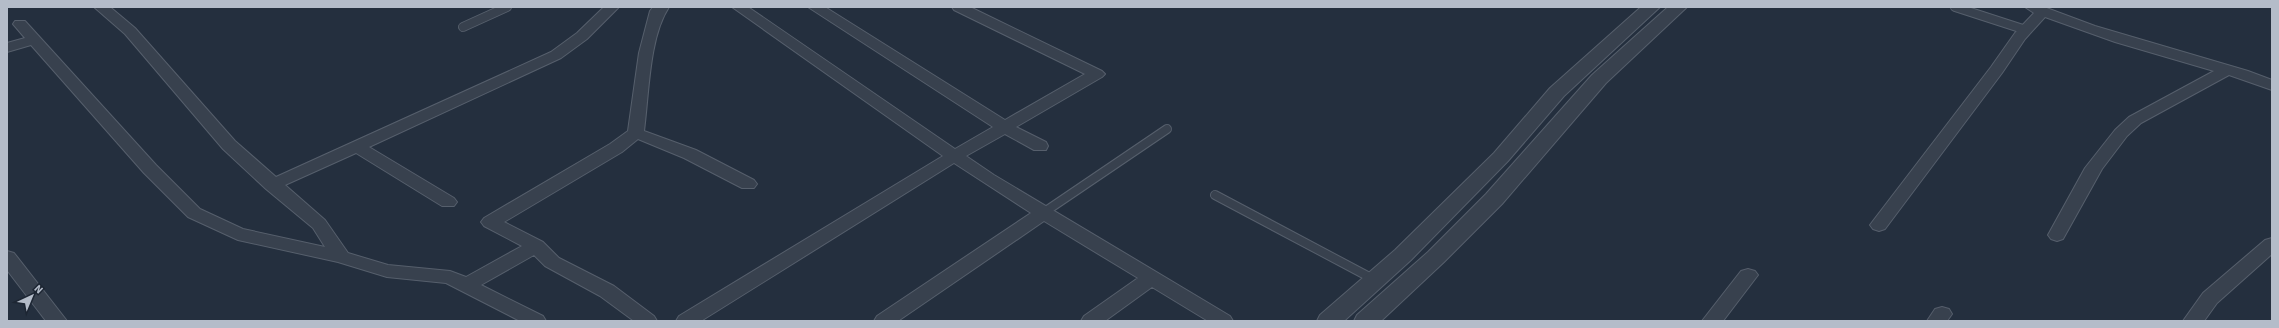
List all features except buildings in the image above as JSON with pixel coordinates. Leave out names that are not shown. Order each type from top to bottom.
[{"type":"street","points":[[101,7],[130,32],[186,93],[229,145],[272,185],[319,224],[340,257]]},
{"type":"street","points":[[272,185],[556,55],[582,36],[612,7]]},
{"type":"street","points":[[647,321],[607,292],[552,262],[536,246],[490,222],[616,148],[636,133],[646,53],[657,11],[662,7]]},
{"type":"street","points":[[739,7],[954,156],[1043,213],[1152,277],[1223,321]]},
{"type":"street","points":[[816,7],[1006,128],[1040,146]]},
{"type":"street","points":[[686,321],[954,156],[1006,128],[1097,74],[959,7]]},
{"type":"street","points":[[1328,321],[1403,255],[1501,157],[1557,92],[1651,7]]},
{"type":"street","points":[[1366,321],[1436,257],[1494,199],[1599,79],[1678,7]]},
{"type":"street","points":[[1879,225],[1998,70],[2026,30],[2037,9],[2272,86]]},
{"type":"street","points":[[20,24],[150,169],[194,213],[238,234],[340,257],[387,271],[450,277],[536,321]]},
{"type":"street","points":[[7,48],[34,40]]},
{"type":"street","points":[[1603,49],[1624,56]]},
{"type":"street","points":[[2057,235],[2094,168],[2121,133],[2135,120],[2227,70]]},
{"type":"street","points":[[636,133],[690,154],[748,184]]},
{"type":"street","points":[[356,146],[448,202]]},
{"type":"street","points":[[884,321],[1043,213]]},
{"type":"street","points":[[2193,321],[2210,298],[2272,244]]},
{"type":"street","points":[[466,285],[536,246]]},
{"type":"street","points":[[7,257],[57,321]]},
{"type":"street","points":[[1712,321],[1748,275]]},
{"type":"street","points":[[1090,321],[1152,277]]},
{"type":"lane","points":[[463,27],[507,7]]},
{"type":"lane","points":[[1955,7],[2026,30]]},
{"type":"lane","points":[[1043,213],[1167,129]]},
{"type":"lane","points":[[1215,195],[1375,280]]}]
